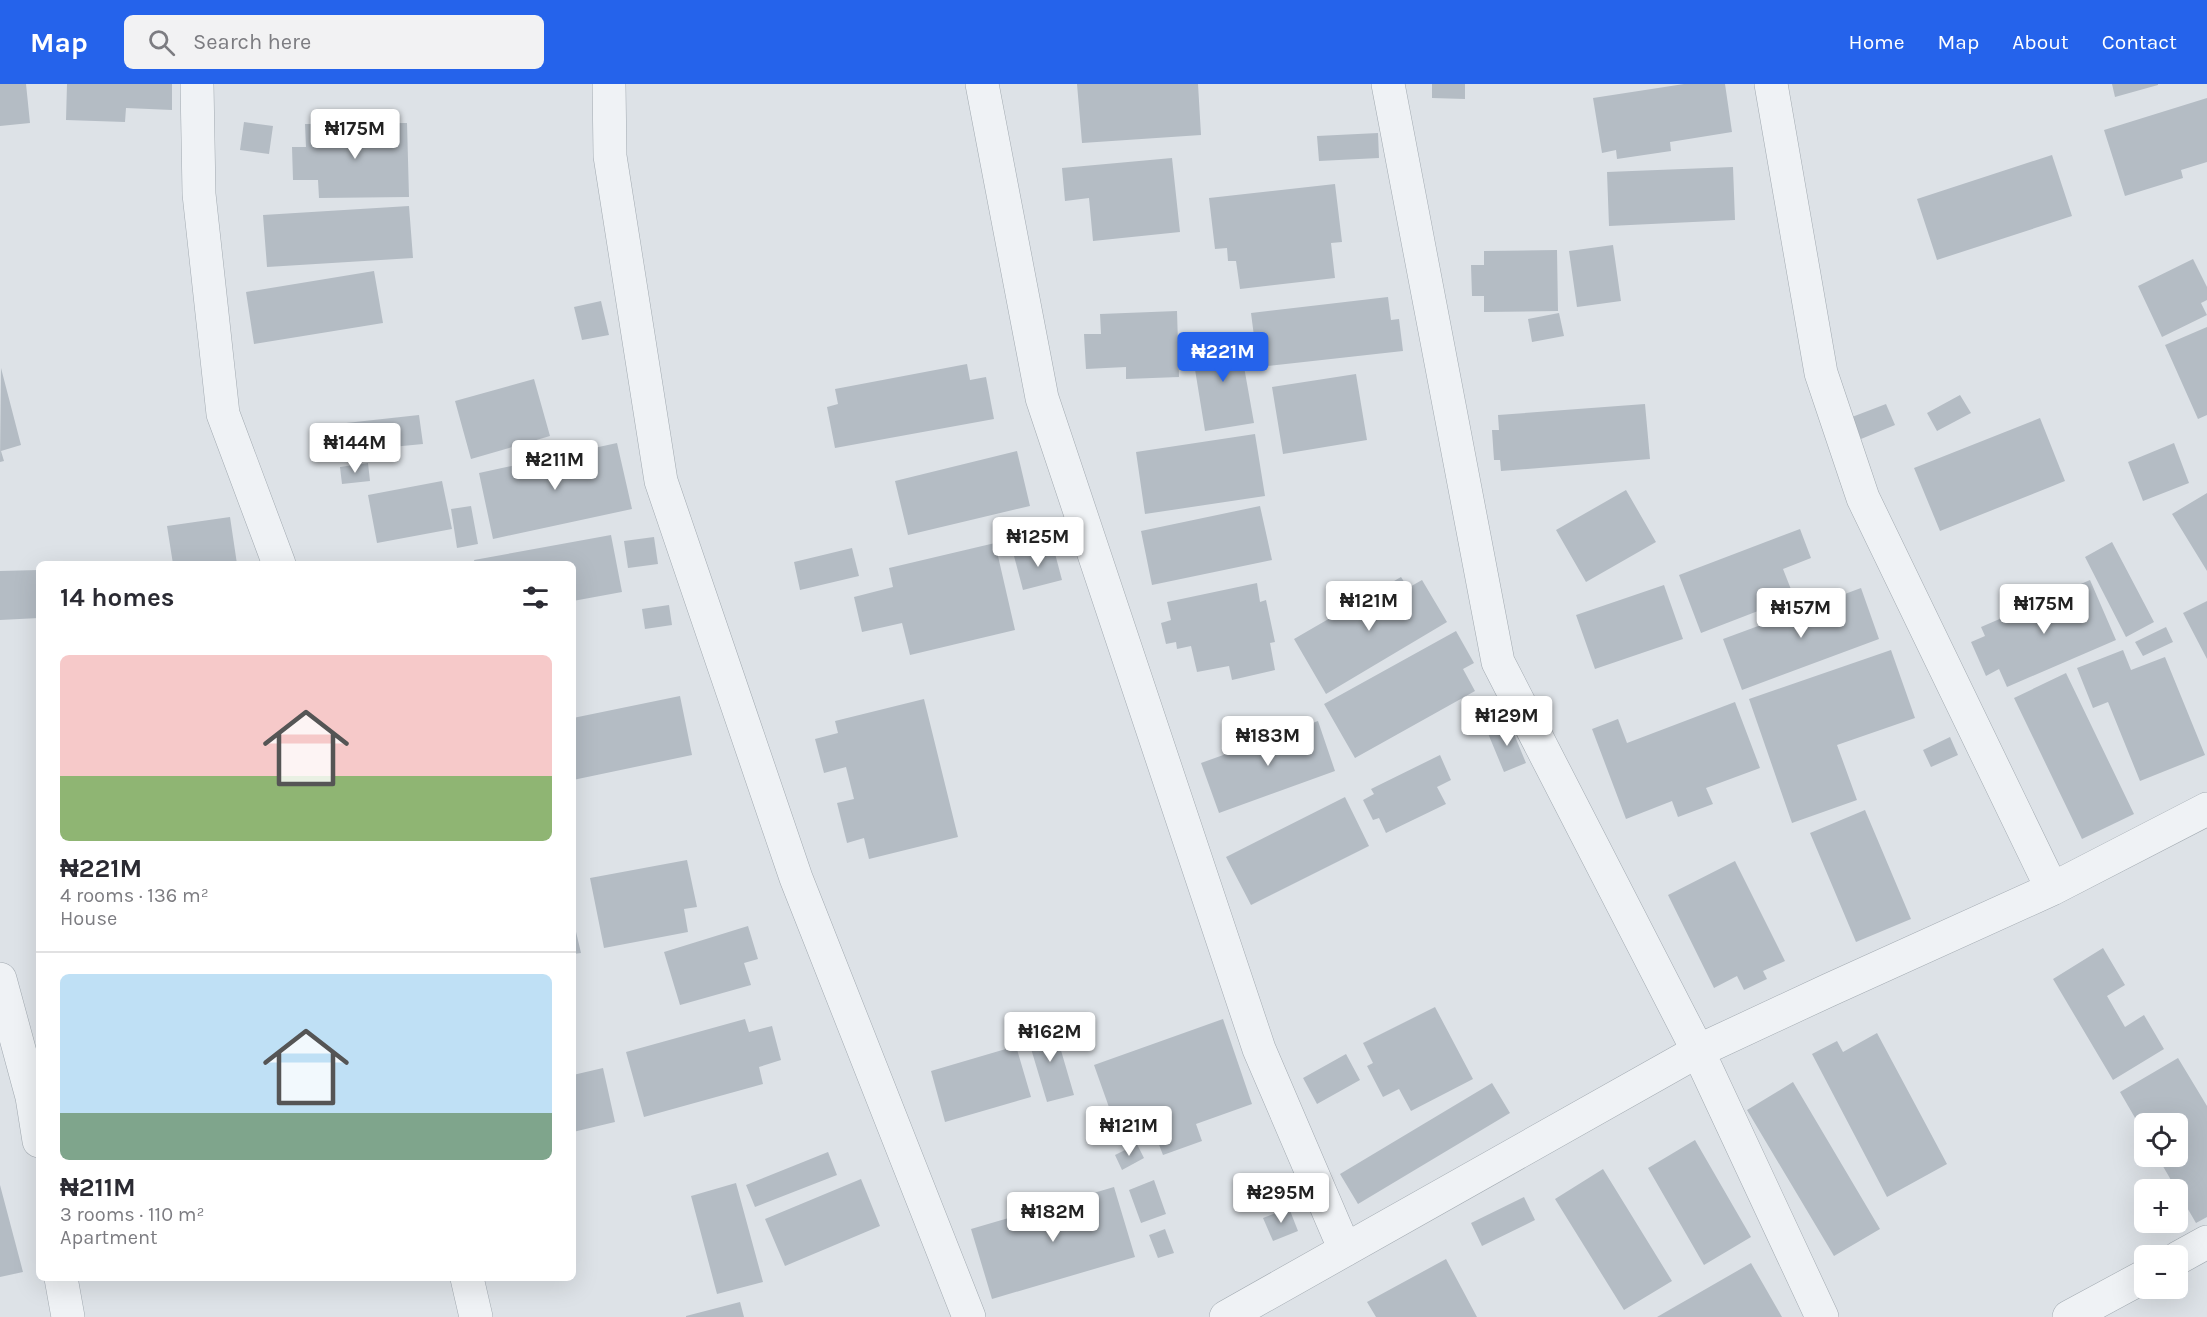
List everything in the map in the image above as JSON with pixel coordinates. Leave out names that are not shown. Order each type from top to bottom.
[{"type":"street","points":[[197,84],[199,194],[223,414],[278,561]]},
{"type":"street","points":[[609,84],[610,156],[661,481],[796,878],[969,1317]]},
{"type":"street","points":[[982,84],[1042,398],[1259,1049],[1345,1250]]},
{"type":"street","points":[[1388,84],[1498,662],[1698,1051],[1822,1317]]},
{"type":"street","points":[[1771,84],[1821,374],[1863,498],[2052,889]]},
{"type":"street","points":[[1226,1317],[1698,1051],[2052,889],[2207,809]]},
{"type":"street","points":[[0,980],[32,1097],[36,1122]]},
{"type":"street","points":[[2188,1252],[2207,1242]]},
{"type":"street","points":[[62,1281],[68,1317]]},
{"type":"street","points":[[468,1281],[476,1317]]},
{"type":"street","points":[[2068,1317],[2134,1282]]},
{"type":"building","points":[[0,84],[26,84],[30,123],[0,126]]},
{"type":"building","points":[[67,84],[172,84],[172,110],[126,108],[125,122],[66,120]]},
{"type":"building","points":[[1077,84],[1198,84],[1201,135],[1082,143]]},
{"type":"building","points":[[1432,84],[1465,84],[1465,99],[1432,98]]},
{"type":"building","points":[[1684,84],[1725,84],[1732,132],[1670,142],[1671,151],[1617,159],[1616,150],[1602,153],[1593,98]]},
{"type":"building","points":[[2112,84],[2158,84],[2158,85],[2115,97]]},
{"type":"building","points":[[2207,98],[2207,162],[2181,170],[2183,178],[2125,196],[2104,130]]},
{"type":"building","points":[[244,122],[273,126],[269,154],[240,150]]},
{"type":"building","points":[[407,123],[409,197],[319,198],[318,180],[293,180],[292,147],[306,147],[305,124]]},
{"type":"building","points":[[1378,133],[1379,158],[1319,161],[1317,136]]},
{"type":"building","points":[[2052,155],[2072,216],[1937,260],[1917,199]]},
{"type":"building","points":[[1172,158],[1180,232],[1093,241],[1089,198],[1065,201],[1062,168]]},
{"type":"building","points":[[1733,167],[1735,220],[1609,226],[1607,172]]},
{"type":"building","points":[[1335,184],[1342,242],[1331,243],[1335,278],[1240,289],[1236,261],[1228,261],[1227,248],[1215,249],[1209,198]]},
{"type":"building","points":[[409,206],[413,258],[267,267],[263,215]]},
{"type":"building","points":[[1613,245],[1621,301],[1577,307],[1569,251]]},
{"type":"building","points":[[1557,250],[1558,311],[1484,312],[1484,296],[1472,296],[1471,265],[1484,265],[1484,251]]},
{"type":"building","points":[[2193,259],[2207,287],[2207,300],[2201,303],[2207,315],[2162,337],[2138,286]]},
{"type":"building","points":[[374,271],[383,323],[254,344],[246,292]]},
{"type":"building","points":[[1388,297],[1391,320],[1399,319],[1403,351],[1258,367],[1251,313]]},
{"type":"building","points":[[601,301],[609,335],[582,340],[574,307]]},
{"type":"building","points":[[1177,311],[1179,377],[1126,379],[1126,367],[1086,369],[1084,334],[1101,334],[1100,314]]},
{"type":"building","points":[[1559,313],[1564,336],[1532,342],[1528,319]]},
{"type":"building","points":[[2207,327],[2207,415],[2198,419],[2165,345]]},
{"type":"building","points":[[1238,333],[1254,423],[1205,431],[1192,351],[1205,349],[1204,339]]},
{"type":"building","points":[[967,364],[970,380],[986,377],[994,419],[835,448],[827,407],[838,404],[835,389]]},
{"type":"building","points":[[1,368],[21,445],[1,451],[4,461],[0,462]]},
{"type":"building","points":[[1356,374],[1367,440],[1283,454],[1272,387]]},
{"type":"building","points":[[534,379],[550,436],[471,459],[455,401]]},
{"type":"building","points":[[1960,395],[1971,413],[1937,431],[1927,413]]},
{"type":"building","points":[[1645,404],[1650,459],[1501,471],[1500,460],[1494,460],[1492,430],[1499,430],[1498,415]]},
{"type":"building","points":[[1886,404],[1895,425],[1861,439],[1852,417]]},
{"type":"building","points":[[419,415],[423,444],[340,452],[337,424]]},
{"type":"building","points":[[2040,418],[2065,481],[1940,531],[1914,468]]},
{"type":"building","points":[[1255,434],[1265,496],[1145,514],[1136,452]]},
{"type":"building","points":[[617,443],[632,509],[493,539],[479,473]]},
{"type":"building","points":[[2174,443],[2189,483],[2143,501],[2128,462]]},
{"type":"building","points":[[1017,451],[1030,506],[908,535],[895,481]]},
{"type":"building","points":[[368,463],[370,481],[342,484],[340,467]]},
{"type":"building","points":[[442,481],[452,529],[377,543],[368,495]]},
{"type":"building","points":[[1626,490],[1656,542],[1586,582],[1556,530]]},
{"type":"building","points":[[2207,493],[2207,571],[2172,514]]},
{"type":"building","points":[[471,506],[478,544],[457,548],[451,509]]},
{"type":"building","points":[[1260,506],[1272,560],[1152,585],[1141,531]]},
{"type":"building","points":[[230,517],[237,561],[173,561],[167,526]]},
{"type":"building","points":[[1800,529],[1811,558],[1783,569],[1794,597],[1701,633],[1679,575]]},
{"type":"building","points":[[611,535],[622,592],[576,600],[576,561],[474,560]]},
{"type":"building","points":[[654,537],[658,564],[628,568],[624,541]]},
{"type":"building","points":[[2112,542],[2154,622],[2126,637],[2085,557]]},
{"type":"building","points":[[995,543],[1015,630],[910,655],[902,623],[862,632],[854,597],[893,587],[889,568]]},
{"type":"building","points":[[1053,546],[1062,580],[1023,590],[1014,556]]},
{"type":"building","points":[[852,548],[859,576],[800,590],[794,562]]},
{"type":"building","points":[[36,570],[36,618],[0,620],[0,571]]},
{"type":"building","points":[[1401,577],[1408,588],[1422,580],[1447,622],[1326,694],[1294,639]]},
{"type":"building","points":[[2090,580],[2116,640],[2007,687],[1999,669],[1986,676],[1971,642],[1985,636],[1981,627]]},
{"type":"building","points":[[1257,583],[1260,602],[1266,600],[1275,642],[1270,643],[1275,670],[1232,680],[1229,666],[1197,672],[1191,646],[1177,649],[1176,642],[1166,644],[1161,623],[1171,620],[1167,602]]},
{"type":"building","points":[[1664,585],[1683,639],[1595,669],[1576,615]]},
{"type":"building","points":[[1861,588],[1879,639],[1742,690],[1723,639]]},
{"type":"building","points":[[2207,601],[2207,659],[2183,613]]},
{"type":"building","points":[[669,605],[672,625],[645,629],[642,609]]},
{"type":"building","points":[[2166,627],[2173,642],[2143,656],[2135,642]]},
{"type":"building","points":[[1456,631],[1474,663],[1463,669],[1475,691],[1355,758],[1324,704]]},
{"type":"building","points":[[1891,650],[1915,718],[1837,745],[1857,800],[1792,823],[1749,699]]},
{"type":"building","points":[[2123,650],[2131,670],[2165,657],[2205,755],[2140,781],[2108,702],[2093,708],[2077,668]]},
{"type":"building","points":[[2066,673],[2134,814],[2082,839],[2014,698]]},
{"type":"building","points":[[680,696],[692,755],[576,779],[576,717]]},
{"type":"building","points":[[924,699],[958,837],[869,859],[864,838],[847,843],[837,803],[854,799],[846,767],[824,773],[815,739],[838,733],[835,721]]},
{"type":"building","points":[[1735,702],[1760,768],[1706,788],[1713,804],[1678,817],[1672,801],[1626,819],[1592,729],[1618,719],[1627,743]]},
{"type":"building","points":[[1318,721],[1335,771],[1219,813],[1201,763]]},
{"type":"building","points":[[1509,722],[1526,763],[1504,772],[1487,731]]},
{"type":"building","points":[[1950,737],[1958,755],[1931,767],[1923,750]]},
{"type":"building","points":[[1440,755],[1451,780],[1437,787],[1446,804],[1386,833],[1379,818],[1373,820],[1363,800],[1374,794],[1371,789]]},
{"type":"building","points":[[1345,797],[1369,846],[1251,905],[1226,857]]},
{"type":"building","points":[[1865,810],[1911,919],[1856,942],[1810,833]]},
{"type":"building","points":[[687,860],[697,907],[684,909],[688,932],[604,948],[590,878]]},
{"type":"building","points":[[1735,861],[1785,961],[1763,971],[1767,979],[1744,990],[1737,976],[1714,988],[1668,895]]},
{"type":"building","points":[[748,926],[758,959],[744,963],[751,985],[680,1005],[664,952]]},
{"type":"building","points":[[576,932],[581,953],[576,954]]},
{"type":"building","points":[[2103,948],[2125,985],[2107,996],[2125,1027],[2144,1015],[2164,1049],[2113,1080],[2053,979]]},
{"type":"building","points":[[1435,1007],[1473,1079],[1411,1111],[1399,1089],[1383,1097],[1367,1066],[1373,1063],[1363,1043]]},
{"type":"building","points":[[745,1019],[749,1032],[772,1026],[781,1060],[759,1067],[763,1084],[644,1117],[626,1052]]},
{"type":"building","points":[[1223,1019],[1252,1104],[1196,1124],[1202,1141],[1163,1155],[1156,1137],[1141,1143],[1137,1131],[1132,1132],[1129,1123],[1116,1127],[1094,1065]]},
{"type":"building","points":[[1053,1023],[1074,1095],[1047,1102],[1026,1032]]},
{"type":"building","points":[[1877,1033],[1947,1164],[1887,1197],[1812,1054],[1837,1041],[1843,1052]]},
{"type":"building","points":[[1016,1046],[1031,1097],[945,1122],[931,1071]]},
{"type":"building","points":[[1346,1054],[1360,1080],[1317,1104],[1303,1078]]},
{"type":"building","points":[[2178,1058],[2207,1106],[2207,1217],[2196,1223],[2188,1209],[2188,1179],[2170,1179],[2163,1167],[2188,1167],[2188,1113],[2134,1113],[2134,1116],[2120,1092]]},
{"type":"building","points":[[603,1068],[615,1122],[576,1131],[576,1074]]},
{"type":"building","points":[[1793,1082],[1880,1229],[1834,1256],[1747,1110]]},
{"type":"building","points":[[1492,1083],[1510,1113],[1358,1204],[1340,1174]]},
{"type":"building","points":[[1695,1140],[1751,1237],[1704,1265],[1648,1168]]},
{"type":"building","points":[[1137,1144],[1144,1158],[1122,1170],[1115,1155]]},
{"type":"building","points":[[828,1152],[837,1175],[755,1207],[746,1185]]},
{"type":"building","points":[[1603,1169],[1672,1281],[1624,1310],[1555,1199]]},
{"type":"building","points":[[861,1179],[880,1226],[785,1266],[765,1219]]},
{"type":"building","points":[[1154,1180],[1166,1214],[1141,1223],[1129,1190]]},
{"type":"building","points":[[736,1183],[763,1282],[717,1294],[691,1196]]},
{"type":"building","points":[[0,1185],[23,1272],[0,1277]]},
{"type":"building","points":[[1114,1187],[1135,1257],[992,1299],[971,1229]]},
{"type":"building","points":[[1524,1197],[1535,1220],[1482,1246],[1471,1223]]},
{"type":"building","points":[[1289,1208],[1298,1231],[1273,1241],[1263,1218]]},
{"type":"building","points":[[1165,1229],[1174,1253],[1158,1258],[1149,1235]]},
{"type":"building","points":[[1446,1259],[1477,1317],[1376,1317],[1367,1302]]},
{"type":"building","points":[[1751,1263],[1782,1317],[1657,1317]]},
{"type":"building","points":[[740,1302],[744,1317],[686,1317],[686,1316]]}]
